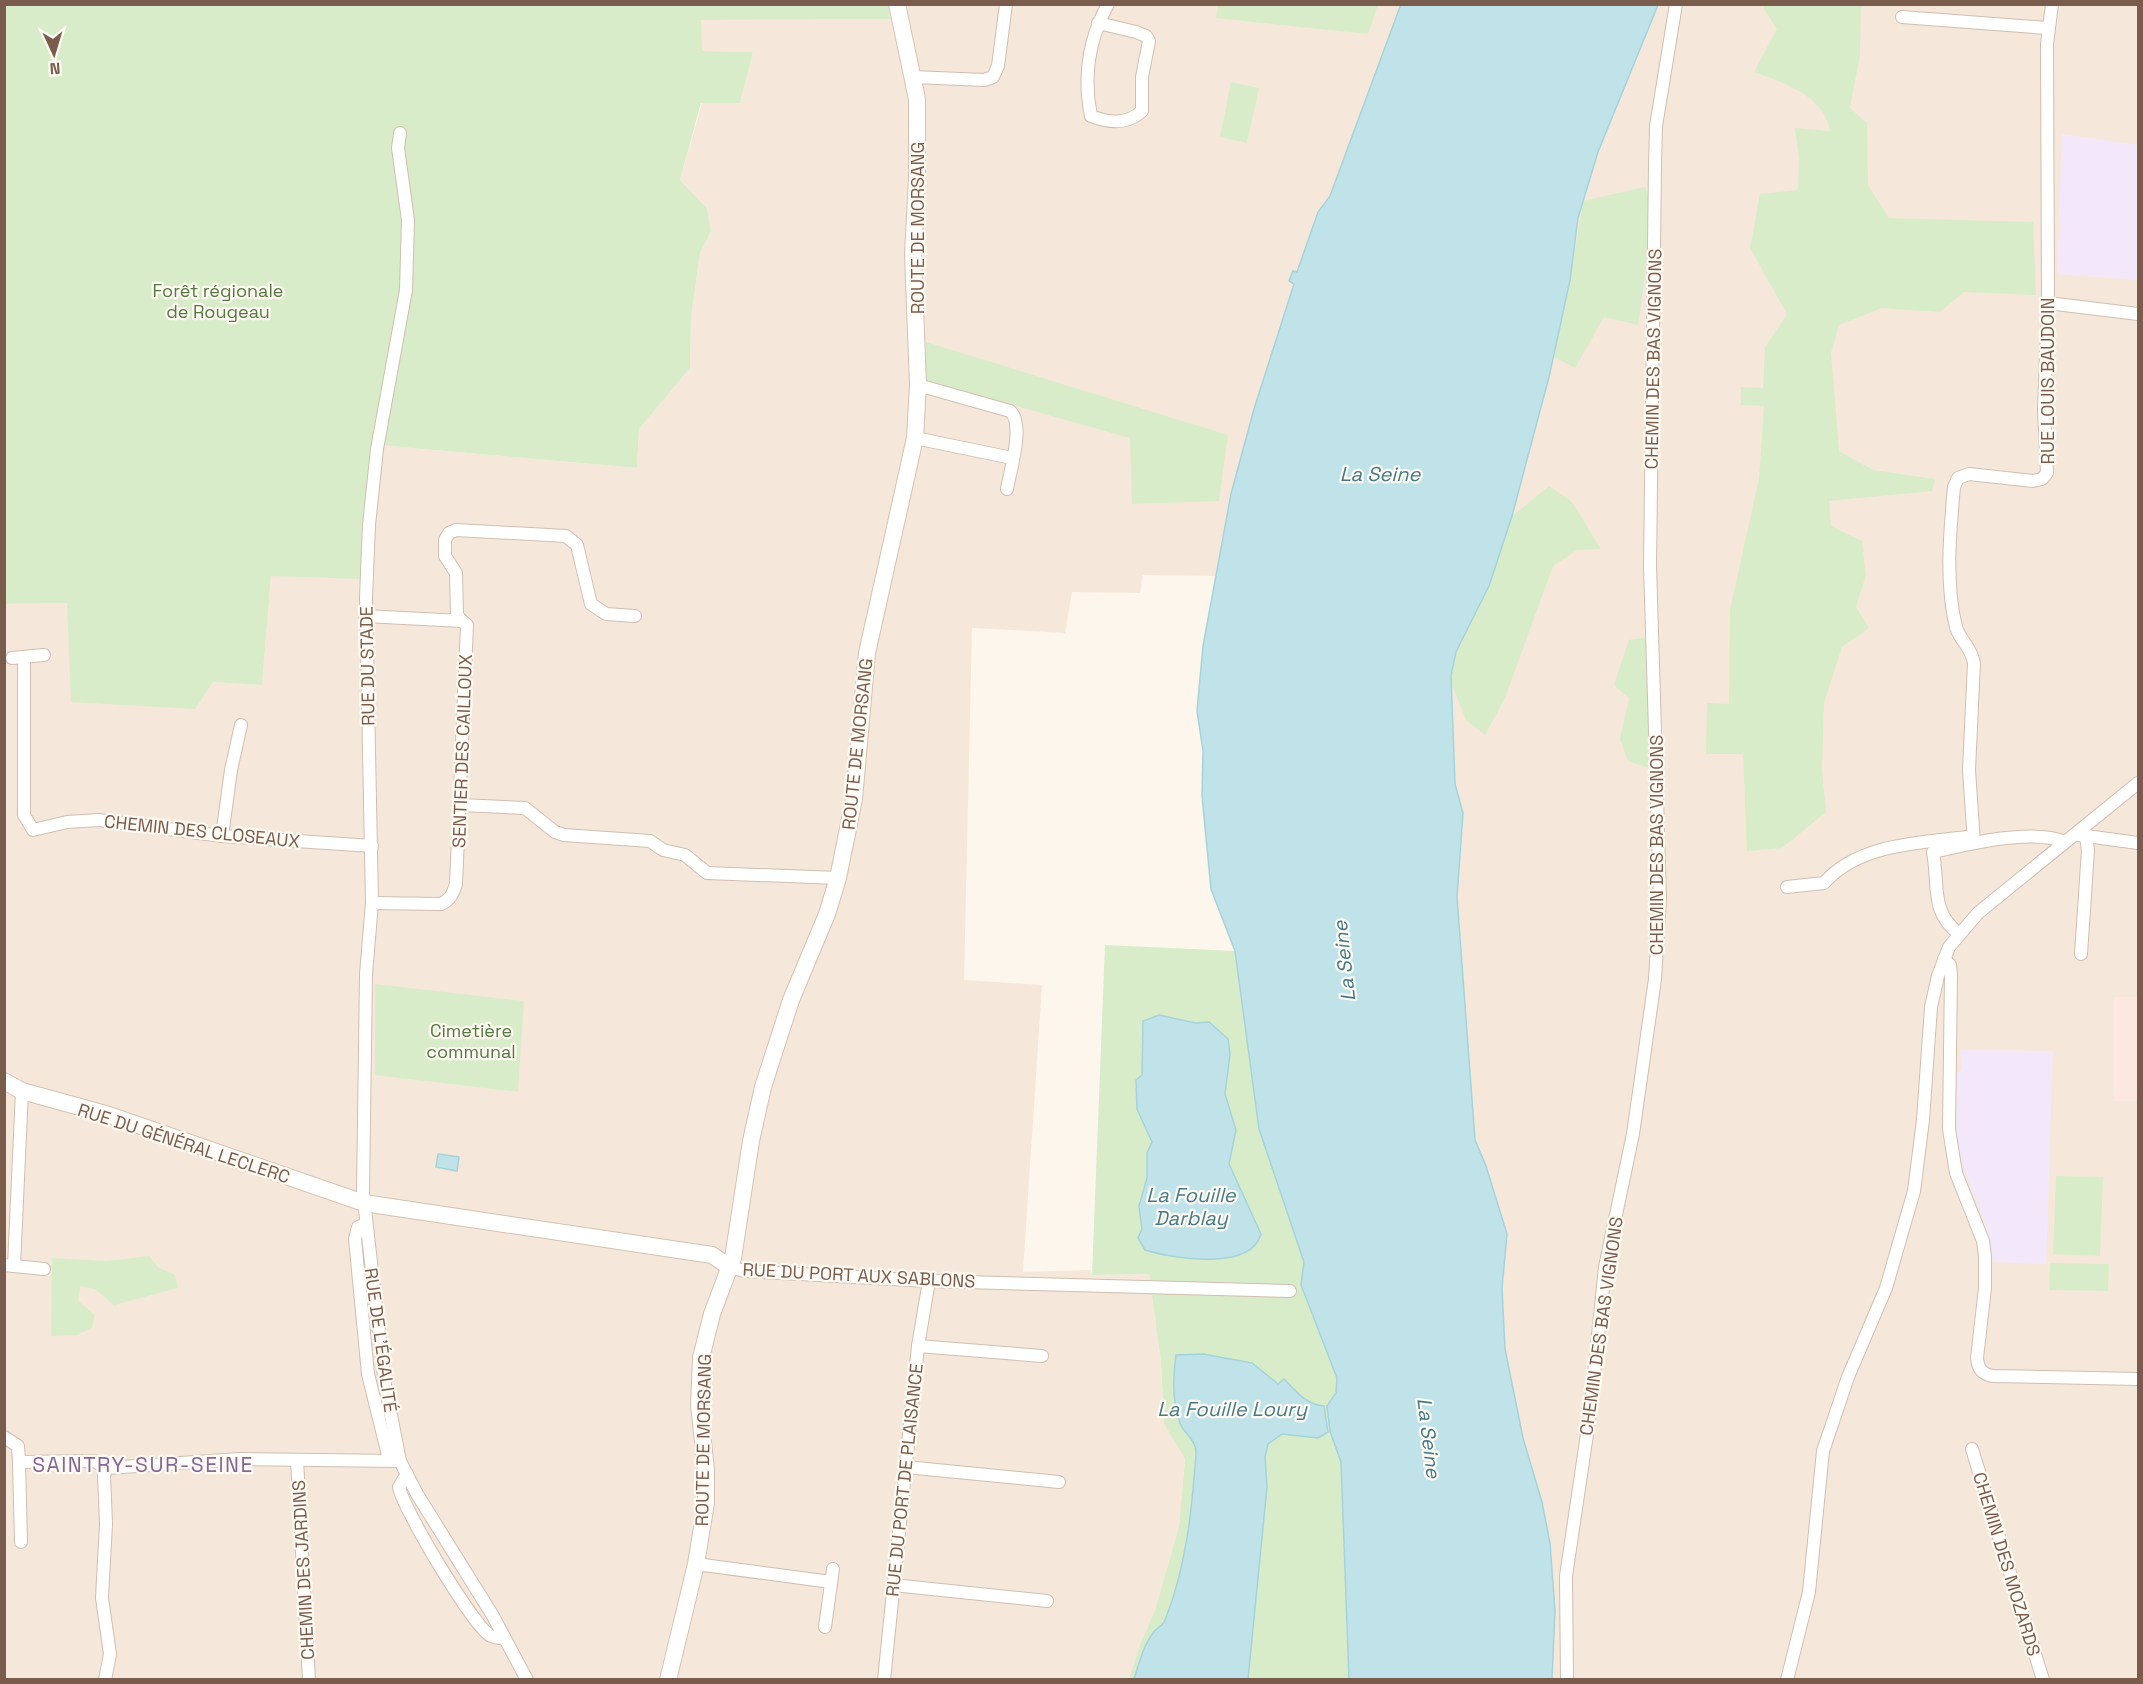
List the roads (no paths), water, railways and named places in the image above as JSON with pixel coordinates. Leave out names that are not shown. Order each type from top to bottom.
[{"type":"street","name":"ROUTE DE MORSANG","points":[[668,1680],[696,1564],[706,1503],[706,1470],[699,1406],[701,1358],[712,1314],[738,1232],[751,1141],[763,1087],[791,1000],[827,914],[838,878],[854,799],[867,653],[915,438],[918,385],[913,254],[918,169],[917,99],[897,4]]},
{"type":"street","points":[[913,77],[984,80],[993,77],[998,66],[1006,4]]},
{"type":"street","points":[[1098,23],[1136,32],[1146,36],[1149,41],[1142,77],[1142,111],[1135,118],[1105,122],[1091,116],[1089,52],[1098,23],[1108,4]]},
{"type":"street","name":"CHEMIN DES BAS VIGNONS","points":[[1567,1680],[1566,1576],[1590,1414],[1605,1267],[1633,1134],[1658,950],[1660,899],[1650,565],[1655,166],[1656,126],[1676,4]]},
{"type":"street","name":"RUE LOUIS BAUDOIN","points":[[1974,843],[1969,770],[1974,663],[1970,647],[1956,628],[1954,617],[1950,553],[1954,487],[1958,478],[1969,474],[2033,481],[2045,477],[2047,465],[2044,348],[2048,303],[2047,28],[2052,4]]},
{"type":"street","points":[[1902,17],[2047,28]]},
{"type":"street","name":"RUE DU STADE","points":[[364,1203],[366,974],[372,903],[365,616],[369,525],[377,449],[406,290],[408,220],[399,148],[400,133]]},
{"type":"street","points":[[2048,303],[2139,314]]},
{"type":"street","points":[[918,385],[1012,413],[1018,427],[1007,489]]},
{"type":"street","points":[[915,438],[1012,458]]},
{"type":"street","points":[[462,621],[457,615],[456,573],[445,556],[444,549],[449,533],[456,530],[566,536],[573,539],[577,544],[591,604],[606,614],[634,616]]},
{"type":"street","points":[[365,616],[462,621]]},
{"type":"street","name":"SENTIER DES CAILLOUX","points":[[372,903],[434,905],[448,901],[456,884],[467,625],[462,621]]},
{"type":"street","name":"CHEMIN DES CLOSEAUX","points":[[44,655],[18,657],[24,815],[33,830],[67,822],[99,820],[222,836],[372,846]]},
{"type":"street","points":[[222,836],[231,770],[241,725]]},
{"type":"street","points":[[1787,1680],[1809,1592],[1823,1451],[1856,1356],[1886,1287],[1914,1191],[1922,1130],[1931,1007],[1944,960],[1958,933],[1985,907],[2075,838],[2139,783]]},
{"type":"street","points":[[460,805],[525,808],[555,832],[564,835],[650,841],[663,850],[685,855],[707,873],[838,878]]},
{"type":"street","points":[[1787,887],[1824,883],[1838,868],[1896,845],[1967,837],[1974,843]]},
{"type":"street","points":[[1958,933],[1947,924],[1941,914],[1933,852],[1974,843],[2041,838],[2139,843]]},
{"type":"street","points":[[2075,838],[2088,850],[2081,954]]},
{"type":"street","points":[[1944,960],[1950,965],[1952,975],[1949,1129],[1956,1173],[1977,1224],[1985,1256],[1985,1288],[1977,1358],[1980,1369],[1993,1376],[2139,1379]]},
{"type":"street","name":"RUE DU GÉNÉRAL LECLERC","points":[[4,1081],[22,1091],[110,1115],[364,1203]]},
{"type":"street","points":[[22,1091],[9,1265],[44,1269]]},
{"type":"street","name":"RUE DU PORT AUX SABLONS","points":[[364,1203],[712,1255],[729,1266],[744,1271],[929,1281],[1290,1291]]},
{"type":"street","name":"RUE DE L'ÉGALITÉ","points":[[364,1203],[385,1385],[400,1461],[527,1680]]},
{"type":"street","name":"RUE DU PORT DE PLAISANCE","points":[[884,1680],[918,1346],[929,1281]]},
{"type":"street","points":[[918,1346],[1042,1356]]},
{"type":"street","points":[[4,1437],[18,1446],[21,1542]]},
{"type":"street","name":"CHEMIN DES MOZARDS","points":[[1972,1449],[2043,1680]]},
{"type":"street","points":[[19,1462],[94,1461],[107,1468],[159,1466],[191,1461],[400,1461]]},
{"type":"street","name":"CHEMIN DES JARDINS","points":[[297,1461],[309,1680]]},
{"type":"street","points":[[906,1467],[1059,1482]]},
{"type":"street","points":[[105,1680],[110,1654],[102,1598],[106,1524],[104,1475],[107,1468]]},
{"type":"street","points":[[407,1474],[399,1487],[401,1498],[432,1551],[480,1625],[491,1636],[505,1639]]},
{"type":"street","points":[[696,1564],[831,1582]]},
{"type":"street","points":[[825,1627],[833,1569]]},
{"type":"street","points":[[894,1585],[1047,1601]]},
{"type":"water","name":"La Seine","points":[[1401,4],[1658,5],[1598,152],[1578,218],[1570,280],[1549,377],[1512,516],[1489,586],[1456,652],[1451,675],[1455,784],[1463,813],[1457,897],[1475,1140],[1486,1166],[1507,1234],[1502,1288],[1505,1349],[1523,1438],[1542,1502],[1550,1543],[1555,1611],[1552,1679],[1349,1679],[1341,1462],[1330,1431],[1327,1406],[1336,1393],[1337,1378],[1301,1285],[1304,1262],[1259,1129],[1235,951],[1211,889],[1202,796],[1203,751],[1197,711],[1203,646],[1231,494],[1254,409],[1294,284],[1289,281],[1293,271],[1297,272],[1318,212],[1330,196]]},
{"type":"water","name":"La Fouille Darblay","points":[[1159,1015],[1195,1023],[1209,1022],[1228,1039],[1230,1054],[1225,1094],[1236,1130],[1229,1164],[1261,1234],[1254,1246],[1242,1254],[1209,1259],[1173,1256],[1145,1250],[1138,1238],[1142,1229],[1139,1206],[1147,1178],[1147,1153],[1152,1142],[1137,1109],[1136,1080],[1142,1075],[1143,1021]]},
{"type":"water","points":[[438,1154],[459,1157],[457,1171],[436,1167]]},
{"type":"water","name":"La Fouille Loury","points":[[1203,1354],[1252,1363],[1278,1384],[1284,1379],[1307,1400],[1324,1406],[1328,1432],[1318,1438],[1282,1434],[1268,1444],[1265,1457],[1267,1487],[1248,1679],[1134,1679],[1147,1644],[1154,1631],[1164,1622],[1172,1600],[1183,1559],[1190,1517],[1196,1449],[1180,1423],[1174,1398],[1176,1355]]},
{"type":"district","name":"SAINTRY-SUR-SEINE","points":[[143,1464]]},
{"type":"park label","name":"Forêt régionale de Rougeau","points":[[218,300]]},
{"type":"park label","name":"Cimetière communal","points":[[471,1040]]}]
